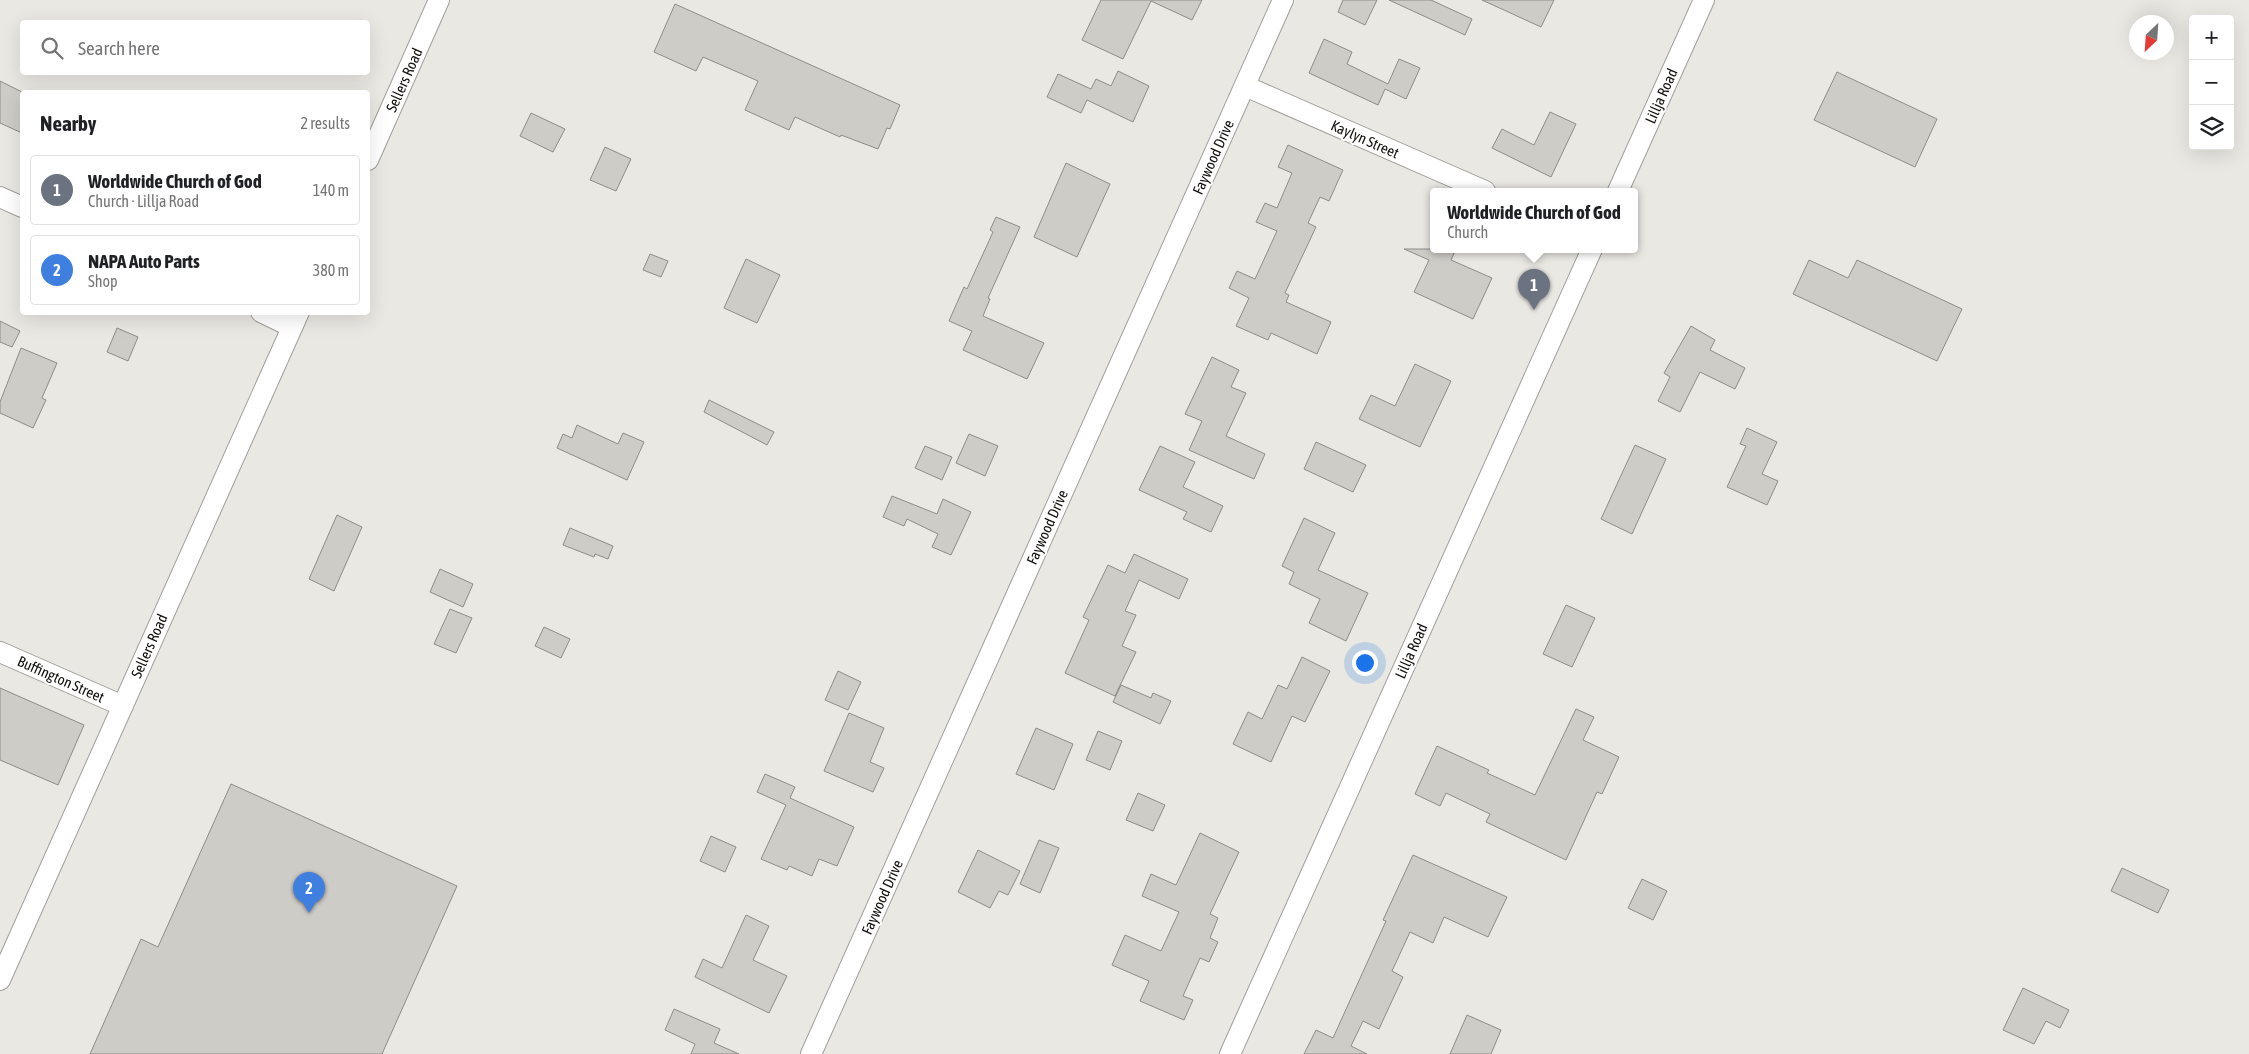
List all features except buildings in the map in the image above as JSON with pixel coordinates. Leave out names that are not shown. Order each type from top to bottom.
[{"type":"street","name":"Sellers Road","points":[[370,155],[439,0]]},
{"type":"street","name":"Faywood Drive","points":[[811,1054],[1283,0]]},
{"type":"street","name":"Lillja Road","points":[[1619,188],[1704,0]]},
{"type":"street","name":"Kaylyn Street","points":[[1245,86],[1478,188]]},
{"type":"street","points":[[0,197],[20,206]]},
{"type":"street","name":"Lillja Road","points":[[1230,1054],[1590,253]]},
{"type":"street","points":[[274,315],[296,320]]},
{"type":"street","name":"Sellers Road","points":[[0,980],[296,320]]},
{"type":"street","name":"Buffington Street","points":[[0,652],[123,706]]},
{"type":"place","name":"Worldwide Church of God","points":[[1534,310]]},
{"type":"place","name":"NAPA Auto Parts","points":[[309,913]]}]
